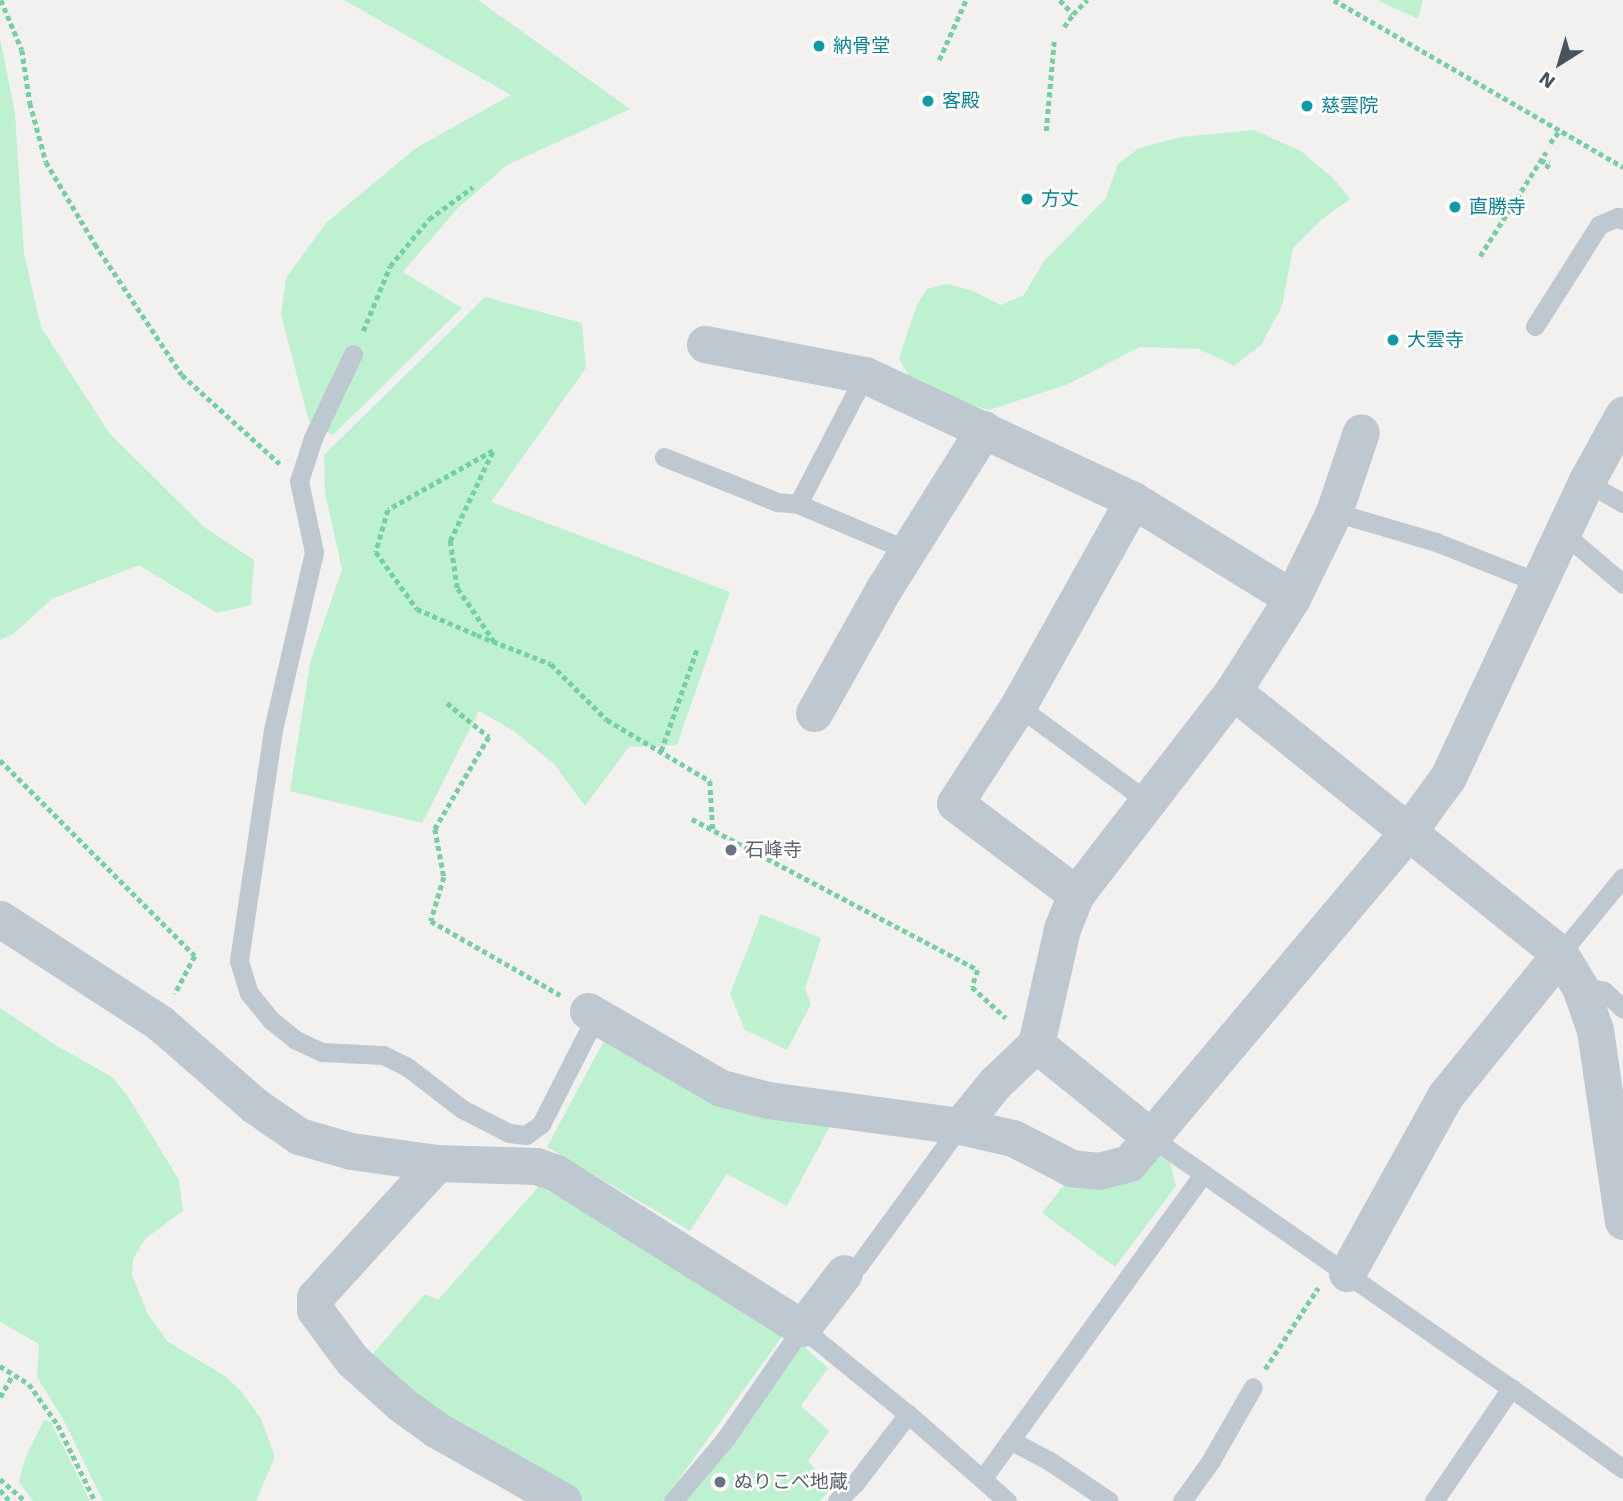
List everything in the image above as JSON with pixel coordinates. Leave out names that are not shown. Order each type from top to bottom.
[{"type":"street","points":[[705,344],[865,375],[1133,499],[1292,598]]},
{"type":"street","points":[[584,1009],[720,1088],[768,1100],[960,1126],[1013,1138],[1070,1168],[1098,1171],[1129,1163],[1408,832],[1448,777],[1537,582],[1586,482],[1623,415]]},
{"type":"street","points":[[814,713],[907,550],[949,489],[984,429]]},
{"type":"street","points":[[960,1126],[995,1083],[1036,1044],[1062,929],[1076,894],[1233,691],[1292,598],[1334,512],[1361,432]]},
{"type":"street","points":[[1076,894],[955,803],[1018,706],[1133,499]]},
{"type":"street","points":[[1233,691],[1560,954],[1580,987],[1595,1030],[1623,1221]]},
{"type":"street","points":[[0,919],[160,1023],[254,1105],[299,1136],[351,1151],[437,1163],[536,1166],[556,1173],[802,1328],[845,1273]]},
{"type":"street","points":[[1341,1269],[1445,1096],[1560,954]]},
{"type":"street","points":[[1036,1044],[1152,1138]]},
{"type":"street","points":[[437,1163],[314,1297],[315,1310],[352,1360],[401,1404],[436,1430],[563,1501]]},
{"type":"lane","points":[[1535,326],[1599,225],[1618,217],[1623,220]]},
{"type":"lane","points":[[353,354],[313,439],[299,481],[314,552],[273,730],[239,961],[249,993],[271,1020],[296,1040],[322,1052],[350,1056],[383,1055],[406,1066],[462,1109],[509,1133],[526,1135],[541,1124],[584,1009]]},
{"type":"lane","points":[[798,505],[865,375]]},
{"type":"lane","points":[[664,457],[777,502],[798,505],[907,550]]},
{"type":"lane","points":[[1586,482],[1623,503]]},
{"type":"lane","points":[[1334,512],[1436,542],[1537,582]]},
{"type":"lane","points":[[1562,532],[1623,584]]},
{"type":"lane","points":[[1018,706],[1148,802]]},
{"type":"lane","points":[[1560,954],[1623,877]]},
{"type":"lane","points":[[1580,987],[1604,991],[1623,1009]]},
{"type":"lane","points":[[845,1273],[858,1266],[960,1126]]},
{"type":"lane","points":[[1152,1138],[1623,1469]]},
{"type":"lane","points":[[983,1478],[1203,1174]]},
{"type":"lane","points":[[673,1501],[726,1438],[802,1328],[908,1414],[1007,1501]]},
{"type":"lane","points":[[1182,1501],[1210,1462],[1253,1387]]},
{"type":"lane","points":[[1434,1501],[1511,1388]]},
{"type":"lane","points":[[837,1501],[856,1482],[908,1414]]},
{"type":"lane","points":[[1010,1440],[1048,1460],[1109,1501]]},
{"type":"path","points":[[1,0],[22,50],[30,103],[46,162],[95,244],[182,374],[299,481]]},
{"type":"path","points":[[939,60],[966,0]]},
{"type":"path","points":[[1060,0],[1073,14]]},
{"type":"path","points":[[1064,27],[1087,0]]},
{"type":"path","points":[[1334,0],[1623,167]]},
{"type":"path","points":[[1046,131],[1054,41]]},
{"type":"path","points":[[1550,143],[1560,130]]},
{"type":"path","points":[[1480,256],[1545,152]]},
{"type":"path","points":[[1541,160],[1549,164],[1545,171]]},
{"type":"path","points":[[353,354],[390,266],[429,219],[473,187]]},
{"type":"path","points":[[494,642],[457,588],[450,541],[493,451],[388,510],[376,552],[417,609],[494,642],[551,664],[607,720],[710,781],[713,831]]},
{"type":"path","points":[[661,751],[697,649]]},
{"type":"path","points":[[447,703],[489,737],[435,830],[444,877],[431,921],[584,1009]]},
{"type":"path","points":[[0,760],[195,956],[160,1023]]},
{"type":"path","points":[[692,819],[978,970],[971,987],[1036,1044]]},
{"type":"path","points":[[1253,1387],[1341,1269]]},
{"type":"path","points":[[0,1366],[12,1376],[29,1384],[58,1425],[95,1501]]},
{"type":"path","points":[[0,1397],[12,1376]]},
{"type":"path","points":[[0,1479],[25,1501]]},
{"type":"path","points":[[0,1490],[10,1501]]},
{"type":"green space","points":[[344,0],[478,0],[630,109],[507,165],[457,209],[403,272],[462,308],[333,435],[309,422],[281,314],[286,278],[327,222],[416,148],[511,95]]},
{"type":"green space","points":[[1377,0],[1423,0],[1418,19]]},
{"type":"green space","points":[[0,38],[15,113],[24,254],[41,327],[109,433],[204,527],[254,560],[251,605],[217,613],[139,565],[52,599],[13,634],[0,640]]},
{"type":"green space","points":[[1254,130],[1301,151],[1334,179],[1350,199],[1320,221],[1293,248],[1282,306],[1261,345],[1234,366],[1199,349],[1140,347],[1066,385],[989,410],[950,399],[912,383],[899,358],[916,307],[927,289],[947,284],[973,291],[1001,305],[1024,295],[1044,261],[1106,198],[1118,164],[1139,148],[1181,137]]},
{"type":"green space","points":[[485,297],[582,323],[586,368],[491,502],[730,592],[677,745],[629,747],[585,806],[554,764],[514,731],[479,711],[422,823],[290,791],[310,663],[342,569],[325,493],[324,455]]},
{"type":"green space","points":[[761,914],[821,938],[805,989],[811,1004],[787,1050],[745,1030],[730,994]]},
{"type":"green space","points":[[0,1008],[52,1043],[112,1077],[127,1095],[179,1180],[183,1211],[145,1239],[133,1259],[132,1275],[148,1314],[168,1342],[225,1376],[241,1391],[261,1419],[275,1457],[256,1501],[103,1501],[64,1421],[37,1377],[39,1344],[0,1322]]},
{"type":"green space","points":[[607,1035],[834,1119],[787,1206],[727,1174],[690,1231],[547,1147]]},
{"type":"green space","points":[[1153,1150],[1170,1162],[1176,1186],[1115,1267],[1042,1213],[1064,1185]]},
{"type":"green space","points":[[539,1186],[676,1262],[787,1330],[663,1501],[585,1501],[458,1429],[369,1358],[425,1294],[438,1300]]},
{"type":"green space","points":[[800,1343],[828,1368],[801,1406],[829,1431],[808,1461],[832,1488],[820,1501],[679,1501],[725,1456]]},
{"type":"green space","points":[[44,1420],[51,1422],[90,1501],[33,1501],[19,1482],[25,1459]]},
{"type":"place","name":"納骨堂","points":[[819,46]]},
{"type":"place","name":"客殿","points":[[928,101]]},
{"type":"place","name":"慈雲院","points":[[1307,106]]},
{"type":"place","name":"方丈","points":[[1027,199]]},
{"type":"place","name":"直勝寺","points":[[1455,207]]},
{"type":"place","name":"大雲寺","points":[[1393,340]]},
{"type":"place","name":"石峰寺","points":[[731,850]]},
{"type":"place","name":"ぬりこべ地蔵","points":[[720,1482]]}]
